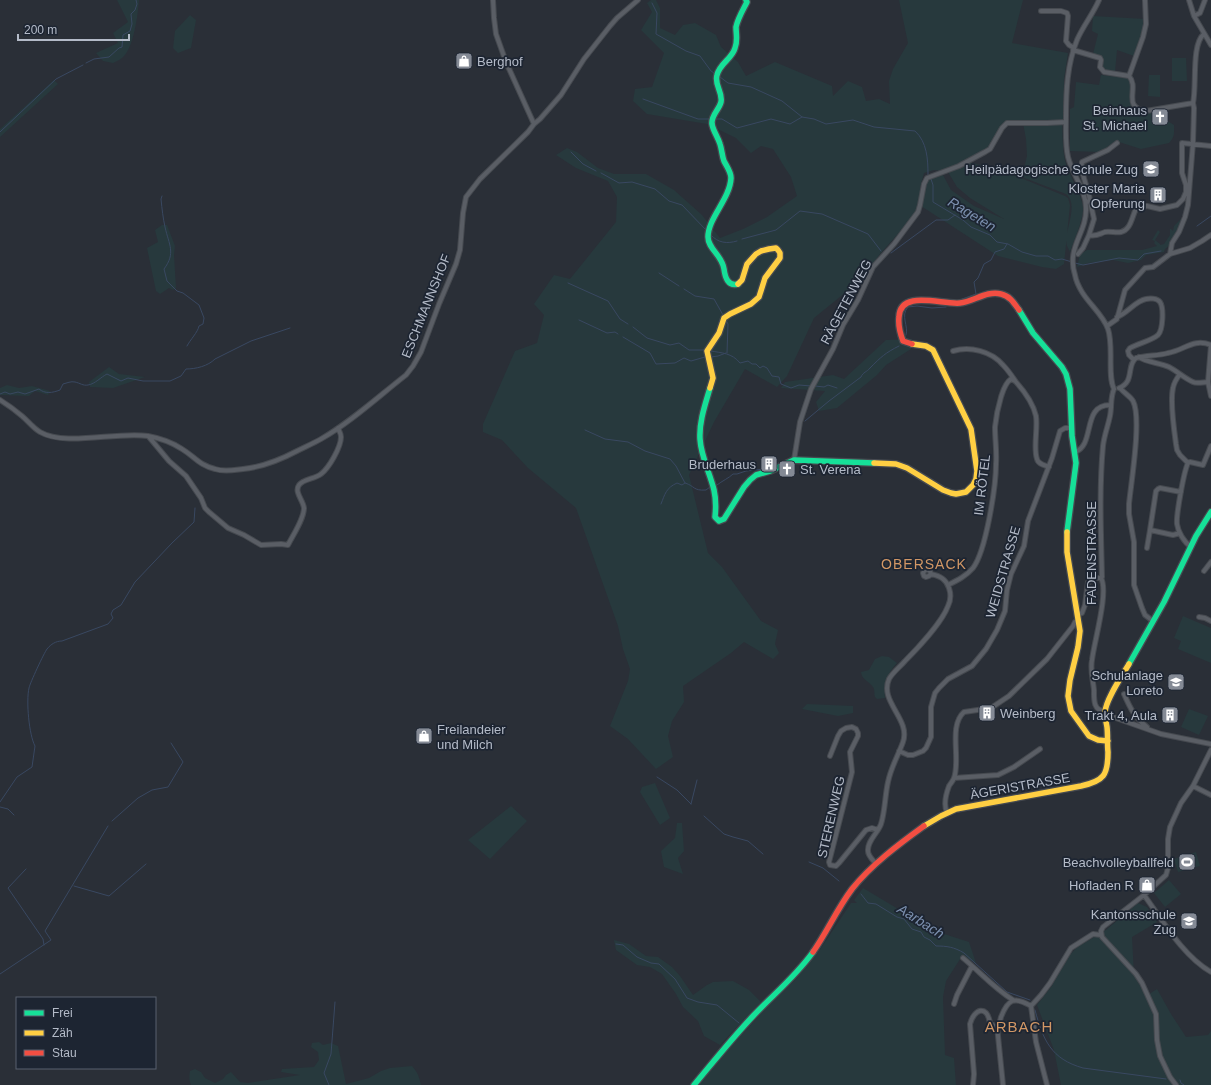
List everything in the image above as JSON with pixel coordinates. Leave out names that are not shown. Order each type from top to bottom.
[{"type":"street","points":[[493,0],[496,34],[506,62],[534,124]]},
{"type":"street","name":"ESCHMANNSHOF","points":[[0,400],[22,415],[40,432],[49,436],[81,438],[116,435],[149,436],[184,449],[199,462],[217,470],[230,471],[249,469],[267,464],[321,439],[338,428],[406,375],[413,366],[421,352],[456,264],[460,250],[466,197],[480,179],[528,132],[561,95],[584,58],[613,22],[638,0]]},
{"type":"street","points":[[746,0],[747,2],[738,18],[736,26],[735,49],[724,62],[716,77],[716,83],[722,97],[713,117],[712,127],[720,143],[722,158],[730,172],[731,177],[723,203],[708,233],[707,239],[723,263],[726,279],[731,284],[735,285],[742,280],[745,268],[758,252],[770,248],[776,248],[780,250],[781,253],[780,259],[768,271],[764,279],[760,298],[750,306],[724,318],[720,332],[707,351],[712,378],[703,411],[700,439],[702,452],[714,490],[716,501],[714,515],[716,520],[719,521],[724,519],[744,487],[756,475],[770,471],[794,460],[896,464],[907,468],[929,482],[951,493],[956,494],[966,492],[973,485],[976,479],[977,471],[970,429],[933,350],[929,346],[912,345],[903,341],[899,329],[899,312],[906,302],[912,300],[960,303],[997,293],[1009,297],[1014,302],[1033,333],[1062,367],[1066,374],[1070,389],[1071,428],[1076,464],[1066,537],[1067,552],[1079,617],[1080,638],[1070,680],[1068,696],[1075,718],[1089,736],[1098,740],[1108,741]]},
{"type":"street","points":[[1078,254],[1083,248],[1089,235],[1094,219],[1088,201],[1070,162],[1066,146],[1068,73],[1078,38],[1099,0]]},
{"type":"street","points":[[1129,76],[1146,24],[1145,0]]},
{"type":"street","points":[[1189,0],[1194,16],[1211,45]]},
{"type":"street","points":[[1194,16],[1200,13],[1205,0]]},
{"type":"street","points":[[1041,11],[1060,11],[1067,13],[1066,41],[1074,49],[1100,58],[1100,67],[1104,72],[1129,76],[1132,80],[1132,103],[1139,110],[1154,110],[1193,102]]},
{"type":"street","points":[[1170,254],[1172,243],[1179,232],[1188,206],[1193,143],[1193,102],[1196,53],[1199,39],[1204,34]]},
{"type":"street","name":"RÄGETENWEG","points":[[794,460],[800,422],[811,389],[833,349],[843,325],[858,300],[873,267],[894,244],[904,229],[915,217],[920,205],[924,184],[929,177],[959,166],[990,149],[1002,128],[1007,123],[1066,122]]},
{"type":"street","points":[[1117,143],[1108,150],[1082,162],[1081,169],[1089,194],[1085,219],[1072,253],[1074,274],[1081,291],[1103,318],[1107,326],[1141,300],[1152,298],[1157,299],[1160,302],[1162,307],[1162,330],[1154,338],[1130,348],[1128,351],[1133,362]]},
{"type":"street","points":[[1089,235],[1096,236],[1106,232],[1124,231],[1132,220],[1136,209],[1147,206],[1160,209],[1177,205],[1183,199],[1186,192],[1186,185],[1182,174],[1182,143],[1211,146]]},
{"type":"street","points":[[1118,317],[1125,290],[1145,268],[1152,267],[1170,254],[1190,248],[1211,235]]},
{"type":"street","name":"FADENSTRASSE","points":[[1105,714],[1096,706],[1091,674],[1092,660],[1102,609],[1103,583],[1101,578],[1102,550],[1100,506],[1103,444],[1114,389],[1112,383],[1111,345],[1107,326]]},
{"type":"street","points":[[1114,389],[1120,388],[1127,383],[1133,362],[1139,357],[1171,353],[1189,345],[1204,342],[1211,345],[1208,382],[1211,396]]},
{"type":"street","points":[[953,351],[960,349],[978,350],[988,353],[1003,364],[1029,399],[1037,423],[1036,458],[1040,463],[1049,467]]},
{"type":"street","points":[[1139,357],[1169,367],[1192,382],[1208,382]]},
{"type":"street","points":[[1180,374],[1173,388],[1172,398],[1174,422],[1177,450],[1188,463]]},
{"type":"street","name":"IM RÖTEL","points":[[948,585],[966,575],[973,568],[980,555],[989,516],[995,478],[996,416],[1007,382],[1011,379],[1015,380]]},
{"type":"street","points":[[1120,388],[1131,398],[1135,408],[1136,433],[1129,504],[1129,514],[1134,542],[1134,585],[1145,614],[1153,620]]},
{"type":"street","points":[[1075,452],[1084,444],[1092,416],[1095,411],[1102,406],[1111,404]]},
{"type":"street","points":[[149,436],[169,462],[186,476],[201,498],[205,508],[228,528],[261,545],[288,545],[303,513],[303,502],[298,494],[298,486],[303,482],[320,475],[326,469],[340,443],[341,438],[338,428]]},
{"type":"street","name":"WEIDSTRASSE","points":[[899,751],[908,755],[913,755],[926,748],[930,738],[931,707],[935,693],[948,679],[972,666],[986,649],[997,630],[1005,611],[1007,590],[1011,574],[1024,546],[1028,521],[1055,452],[1060,432],[1065,428],[1071,428]]},
{"type":"street","points":[[1188,463],[1190,462],[1202,465],[1211,446]]},
{"type":"street","points":[[1188,463],[1181,492],[1177,525],[1187,545],[1190,547]]},
{"type":"street","points":[[1147,548],[1156,491],[1160,488],[1181,492]]},
{"type":"street","name":"ÄGERISTRASSE","points":[[694,1085],[742,1027],[805,964],[820,943],[847,896],[859,881],[876,864],[909,837],[947,812],[968,806],[1081,786],[1096,782],[1102,778],[1107,770],[1108,761],[1108,741],[1105,714],[1109,699],[1173,584],[1202,525],[1211,512]]},
{"type":"street","points":[[1150,530],[1173,535],[1180,533]]},
{"type":"street","points":[[1204,571],[1211,562]]},
{"type":"street","points":[[876,864],[869,854],[869,845],[883,819],[884,798],[888,780],[893,762],[904,740],[903,724],[888,696],[889,680],[894,672],[942,617],[949,605],[950,592],[948,585],[942,578],[931,574]]},
{"type":"street","points":[[947,812],[944,804],[950,785],[954,778],[956,765],[956,729],[961,715],[964,712],[991,708],[1009,696],[1047,658],[1082,614],[1086,606],[1088,582],[1094,578],[1101,578]]},
{"type":"street","points":[[1199,617],[1206,618],[1211,621]]},
{"type":"street","points":[[1124,694],[1131,711],[1148,729]]},
{"type":"street","points":[[1105,714],[1161,734],[1211,744]]},
{"type":"street","name":"STERENWEG","points":[[830,756],[841,731],[852,727],[856,729],[858,736],[850,752],[852,772],[829,862],[830,865],[836,866],[866,830],[872,828],[878,830]]},
{"type":"street","points":[[954,778],[998,775],[1014,767],[1040,749]]},
{"type":"street","points":[[1101,935],[1102,928],[1144,895],[1167,873],[1170,826],[1181,803],[1194,786],[1211,750]]},
{"type":"street","points":[[1194,786],[1211,795]]},
{"type":"street","points":[[1144,895],[1189,955],[1200,966],[1211,972]]},
{"type":"street","points":[[1031,1006],[1050,983],[1071,948],[1093,934],[1101,935],[1136,974],[1142,983],[1156,1014],[1157,1040],[1160,1056],[1170,1077],[1176,1085]]},
{"type":"street","points":[[963,958],[980,972],[995,988],[1013,1000],[1031,1006]]},
{"type":"street","points":[[954,1004],[972,966]]},
{"type":"street","points":[[1002,1085],[998,1026],[1005,1007],[1013,1000]]},
{"type":"street","points":[[1031,1006],[1037,1050],[1047,1085]]},
{"type":"street","points":[[973,1085],[974,1074],[970,1024],[972,1018],[980,1011],[984,1011],[987,1012],[989,1016],[990,1023],[994,1026],[998,1026]]},
{"type":"shaded area","points":[[117,0],[139,0],[133,38],[123,57],[113,63],[103,61],[96,53],[118,43],[113,33],[128,22]]},
{"type":"shaded area","points":[[651,0],[656,0],[660,8],[660,28],[675,35],[683,25],[695,23],[716,35],[721,47],[738,62],[746,76],[775,62],[832,86],[833,96],[848,81],[862,87],[866,101],[879,99],[890,104],[889,81],[893,69],[908,43],[899,0],[1023,0],[1012,43],[1068,53],[1064,79],[1063,121],[1007,122],[989,148],[959,166],[942,171],[934,170],[924,173],[920,188],[921,196],[918,209],[880,254],[862,279],[814,318],[787,376],[777,387],[745,369],[714,422],[689,475],[708,553],[722,567],[761,621],[778,630],[775,644],[779,653],[773,659],[744,642],[731,653],[683,686],[684,702],[672,721],[668,736],[673,757],[656,769],[628,739],[610,726],[628,681],[630,669],[623,649],[618,626],[576,508],[528,468],[502,440],[483,432],[483,424],[515,351],[537,343],[544,315],[534,304],[554,275],[570,279],[616,222],[617,197],[608,181],[576,168],[556,155],[567,148],[577,152],[598,168],[614,174],[646,174],[674,190],[702,215],[720,238],[767,217],[797,196],[791,177],[773,149],[761,146],[751,153],[736,138],[707,124],[647,114],[633,101],[635,89],[652,87],[664,53],[641,30],[652,12],[647,3]]},
{"type":"shaded area","points":[[190,15],[196,20],[191,48],[178,53],[173,48],[175,31]]},
{"type":"shaded area","points":[[1093,16],[1145,19],[1142,35],[1134,56],[1117,50],[1115,72],[1106,71],[1102,67],[1100,57],[1093,54],[1098,34],[1092,31]]},
{"type":"shaded area","points":[[1172,58],[1186,58],[1187,81],[1172,81]]},
{"type":"shaded area","points":[[1101,75],[1127,78],[1130,82],[1132,110],[1137,111],[1138,114],[1164,108],[1166,120],[1174,125],[1174,133],[1171,141],[1169,143],[1141,149],[1116,141],[1100,152],[1070,151],[1070,109],[1074,107],[1076,82],[1099,85]]},
{"type":"shaded area","points":[[1149,75],[1160,75],[1160,97],[1148,96]]},
{"type":"shaded area","points":[[54,80],[58,84],[0,137],[0,129]]},
{"type":"shaded area","points":[[1023,123],[1062,123],[1065,159],[1083,207],[1080,223],[1070,252],[1066,240],[1072,205],[1070,199],[1066,194],[1022,177],[1027,156]]},
{"type":"shaded area","points":[[969,162],[1006,172],[1068,198],[1070,205],[1064,264],[1056,269],[998,256],[921,206],[927,180],[943,175],[951,190],[974,206],[1004,219],[970,198],[957,187],[948,172]]},
{"type":"shaded area","points":[[1181,219],[1182,220],[1175,236],[1164,252],[1146,255],[1141,260],[1128,263],[1113,260],[1088,263],[1077,267],[1080,254],[1087,250],[1142,250],[1157,246],[1154,243],[1155,241],[1152,240],[1158,230],[1160,232],[1155,240],[1160,245],[1164,244],[1170,235],[1170,229],[1173,231],[1174,226]]},
{"type":"shaded area","points":[[162,225],[167,225],[175,246],[174,255],[176,288],[173,290],[169,288],[160,294],[156,291],[147,248],[158,242],[155,230]]},
{"type":"shaded area","points":[[912,339],[911,349],[886,365],[877,375],[837,408],[819,411],[816,402],[825,391],[781,388],[785,382],[833,375],[844,379],[886,340]]},
{"type":"shaded area","points":[[109,367],[119,374],[145,377],[113,388],[90,387],[89,382]]},
{"type":"shaded area","points":[[7,385],[19,388],[32,386],[50,391],[48,395],[35,391],[29,396],[0,395],[0,388]]},
{"type":"shaded area","points":[[1183,616],[1211,628],[1211,663],[1178,649],[1181,641],[1174,638]]},
{"type":"shaded area","points":[[882,656],[889,657],[897,663],[887,679],[885,698],[877,699],[875,697],[874,688],[864,679],[861,672],[869,670],[875,659]]},
{"type":"shaded area","points":[[807,704],[853,706],[853,713],[838,716],[802,709]]},
{"type":"shaded area","points":[[1189,709],[1208,716],[1199,735],[1181,727]]},
{"type":"shaded area","points":[[655,783],[670,818],[660,825],[640,792],[642,787]]},
{"type":"shaded area","points":[[511,806],[527,821],[490,859],[468,840]]},
{"type":"shaded area","points":[[677,823],[682,823],[684,851],[678,858],[683,874],[664,867],[661,851],[675,838]]},
{"type":"shaded area","name":"Beachvolleyballfeld","points":[[1196,852],[1200,866],[1178,872],[1174,859]]},
{"type":"shaded area","points":[[1169,880],[1181,894],[1165,907],[1154,893]]},
{"type":"shaded area","points":[[863,888],[935,931],[969,942],[976,963],[962,956],[946,981],[943,997],[945,1055],[954,1058],[956,1085],[695,1085],[765,1009],[795,980],[821,948],[851,903],[857,903],[854,900]]},
{"type":"shaded area","points":[[1138,903],[1147,907],[1157,922],[1132,937],[1134,975],[1146,996],[1157,989],[1186,1037],[1208,1035],[1211,1031],[1211,1085],[1061,1085],[1054,1050],[1037,1005],[1051,987],[1070,955],[1076,948],[1106,930]]},
{"type":"shaded area","points":[[614,940],[629,944],[646,956],[658,957],[672,967],[693,995],[713,982],[733,981],[749,990],[761,1002],[720,1045],[704,1036],[698,1021],[683,1007],[662,974],[650,967],[637,965],[616,950]]},
{"type":"shaded area","points":[[319,1042],[323,1045],[331,1043],[338,1046],[346,1084],[369,1078],[390,1068],[412,1066],[418,1075],[421,1085],[191,1085],[190,1083],[190,1071],[195,1069],[201,1072],[205,1078],[215,1083],[223,1079],[231,1072],[240,1082],[248,1083],[300,1075],[281,1072],[282,1069],[314,1067],[319,1060],[318,1052],[311,1047],[312,1043]]},
{"type":"waterway","points":[[86,63],[94,59],[109,57],[122,47],[123,35],[130,31],[132,24],[131,14],[135,10],[137,4],[136,0]]},
{"type":"waterway","points":[[652,3],[657,13],[656,34],[686,51],[700,56],[714,73]]},
{"type":"waterway","points":[[0,132],[56,79],[83,65]]},
{"type":"waterway","name":"Rageten","points":[[720,77],[728,83],[751,87],[782,101],[802,117],[814,119],[826,124],[853,120],[874,127],[915,131],[922,140],[926,151],[929,177]]},
{"type":"waterway","points":[[643,99],[698,119],[709,119]]},
{"type":"waterway","points":[[715,119],[722,119],[737,128],[771,119],[790,124],[802,117]]},
{"type":"waterway","points":[[571,152],[583,164],[596,171]]},
{"type":"waterway","points":[[601,173],[619,183],[632,182],[655,189],[669,201],[682,205],[706,230]]},
{"type":"waterway","name":"Rageten","points":[[931,179],[933,185],[933,202],[963,220],[971,227],[990,235],[997,242],[1008,244],[1022,252],[1036,256],[1048,256],[1055,260],[1062,259],[1072,262]]},
{"type":"waterway","points":[[162,196],[163,217],[171,253],[168,263],[164,269],[167,281],[177,291],[183,293],[199,305],[204,318],[203,324],[199,326],[187,346]]},
{"type":"waterway","points":[[742,239],[776,230],[800,211],[822,214],[868,234],[881,251]]},
{"type":"waterway","points":[[891,253],[936,220],[948,220],[955,215]]},
{"type":"waterway","name":"Rageten","points":[[1197,226],[1211,216]]},
{"type":"waterway","points":[[711,235],[717,240],[723,242],[737,241]]},
{"type":"waterway","points":[[962,299],[976,294],[974,282],[978,278],[984,264],[991,260],[995,252],[1004,249],[1007,244]]},
{"type":"waterway","name":"Rageten","points":[[1075,263],[1083,265],[1119,258],[1138,260],[1144,254],[1161,251]]},
{"type":"waterway","points":[[659,273],[679,286]]},
{"type":"waterway","points":[[568,283],[608,301],[620,319],[628,324]]},
{"type":"waterway","points":[[684,289],[695,296],[714,299],[723,315]]},
{"type":"waterway","points":[[906,335],[905,314],[908,307],[946,307]]},
{"type":"waterway","points":[[579,320],[607,333],[615,332],[618,334]]},
{"type":"waterway","points":[[726,320],[728,324],[727,353]]},
{"type":"waterway","points":[[633,327],[647,338],[670,345],[679,343],[689,350],[704,350]]},
{"type":"waterway","points":[[0,394],[5,392],[10,394],[18,392],[25,394],[39,389],[41,391],[54,392],[60,390],[63,384],[77,382],[83,385],[88,385],[107,374],[121,381],[128,378],[143,381],[170,381],[181,376],[186,369],[198,368],[251,341],[290,328]]},
{"type":"waterway","points":[[623,337],[650,353],[656,364],[675,363],[684,358],[691,361],[705,357]]},
{"type":"waterway","points":[[805,421],[861,377],[883,356],[899,346]]},
{"type":"waterway","points":[[711,351],[730,355],[740,363],[748,361],[752,364],[756,364],[760,368],[763,366],[767,368],[772,376],[779,377],[781,384],[791,388],[799,385],[811,386]]},
{"type":"waterway","points":[[711,357],[726,353]]},
{"type":"waterway","points":[[815,386],[824,387],[828,385],[837,388]]},
{"type":"waterway","points":[[585,430],[605,439],[628,442],[645,451],[670,459],[676,466],[685,483],[699,490],[706,490],[710,487]]},
{"type":"waterway","points":[[717,485],[733,474],[764,469]]},
{"type":"waterway","points":[[661,504],[670,487],[677,483],[682,485],[685,483]]},
{"type":"waterway","points":[[0,802],[17,777],[32,767],[35,746],[30,726],[28,694],[32,680],[47,649],[56,642],[108,624],[113,618],[111,614],[113,610],[121,605],[135,582],[194,522],[195,508]]},
{"type":"waterway","points":[[112,821],[138,798],[152,790],[168,787],[183,762],[171,743]]},
{"type":"waterway","points":[[657,777],[677,790],[691,804]]},
{"type":"waterway","points":[[691,804],[697,780]]},
{"type":"waterway","points":[[0,807],[8,809],[14,815]]},
{"type":"waterway","points":[[704,816],[724,834],[748,841],[763,854]]},
{"type":"waterway","points":[[0,974],[51,940],[45,931],[108,826]]},
{"type":"waterway","points":[[809,862],[823,868],[839,881]]},
{"type":"waterway","points":[[74,886],[109,896],[146,864]]},
{"type":"waterway","points":[[26,869],[8,888],[43,939],[44,945]]},
{"type":"waterway","name":"Aarbach","points":[[861,894],[868,903],[876,904],[897,917],[904,919],[912,929],[921,932],[924,937],[936,946],[950,947],[964,953],[1007,992],[1030,1000]]},
{"type":"waterway","points":[[616,944],[623,945],[637,957],[651,963],[659,964],[675,979],[687,998],[698,1002],[717,1005],[739,1023]]},
{"type":"waterway","points":[[329,1085],[324,1073],[331,1054],[335,1002]]},
{"type":"waterway","name":"Aarbach","points":[[1035,1010],[1041,1030],[1050,1047],[1056,1054],[1072,1064],[1083,1068],[1166,1079]]},
{"type":"waterway","name":"Aarbach","points":[[1180,1080],[1184,1085]]},
{"type":"traffic: fast","points":[[738,284],[735,285],[729,283],[725,275],[723,264],[710,245],[708,237],[711,223],[727,193],[731,178],[712,124],[714,115],[721,102],[721,95],[716,79],[721,67],[735,48],[737,40],[736,27],[739,17],[747,2],[746,0]]},
{"type":"traffic: fast","points":[[1019,310],[1033,333],[1062,367],[1066,374],[1070,389],[1072,436],[1076,463],[1067,532]]},
{"type":"traffic: fast","points":[[710,388],[701,420],[700,439],[702,452],[715,493],[715,517],[719,521],[724,519],[744,487],[756,475],[770,471],[794,460],[874,463]]},
{"type":"traffic: fast","points":[[1129,664],[1164,602],[1196,536],[1211,512]]},
{"type":"traffic: fast","points":[[694,1085],[754,1015],[792,977],[813,952]]},
{"type":"traffic: slow","points":[[710,388],[713,378],[707,351],[719,333],[724,318],[751,304],[759,297],[765,278],[780,258],[780,253],[778,250],[776,248],[769,249],[756,254],[747,264],[742,280],[738,284]]},
{"type":"traffic: slow","points":[[874,463],[896,464],[907,468],[943,490],[956,494],[966,492],[973,485],[976,479],[977,471],[971,429],[933,350],[926,346],[912,344]]},
{"type":"traffic: slow","points":[[1067,532],[1067,552],[1080,631],[1068,696],[1071,711],[1089,736],[1098,740],[1108,741]]},
{"type":"traffic: slow","points":[[924,826],[956,809],[1081,786],[1100,779],[1106,772],[1108,760],[1105,714],[1106,707],[1129,664]]},
{"type":"traffic: jam","points":[[912,344],[903,341],[900,329],[899,317],[901,308],[906,303],[923,300],[960,303],[996,293],[1009,298],[1019,310]]},
{"type":"traffic: jam","points":[[813,952],[852,889],[886,855],[924,826]]},
{"type":"place","name":"Berghof","points":[[464,61]]},
{"type":"place","name":"Beinhaus St. Michael","points":[[1160,117]]},
{"type":"place","name":"Heilpädagogische Schule Zug","points":[[1151,169]]},
{"type":"place","name":"Kloster Maria Opferung","points":[[1158,195]]},
{"type":"place","name":"Bruderhaus","points":[[769,464]]},
{"type":"place","name":"St. Verena","points":[[787,469]]},
{"type":"place","name":"Schulanlage Loreto","points":[[1176,682]]},
{"type":"place","name":"Weinberg","points":[[987,713]]},
{"type":"place","name":"Trakt 4, Aula","points":[[1170,715]]},
{"type":"place","name":"Freilandeier und Milch","points":[[424,736]]},
{"type":"place","name":"Beachvolleyballfeld","points":[[1187,862]]},
{"type":"place","name":"Hofladen R","points":[[1147,885]]},
{"type":"place","name":"Kantonsschule Zug","points":[[1189,921]]},
{"type":"district","name":"OBERSACK","points":[[924,564]]},
{"type":"district","name":"ARBACH","points":[[1019,1026]]}]
